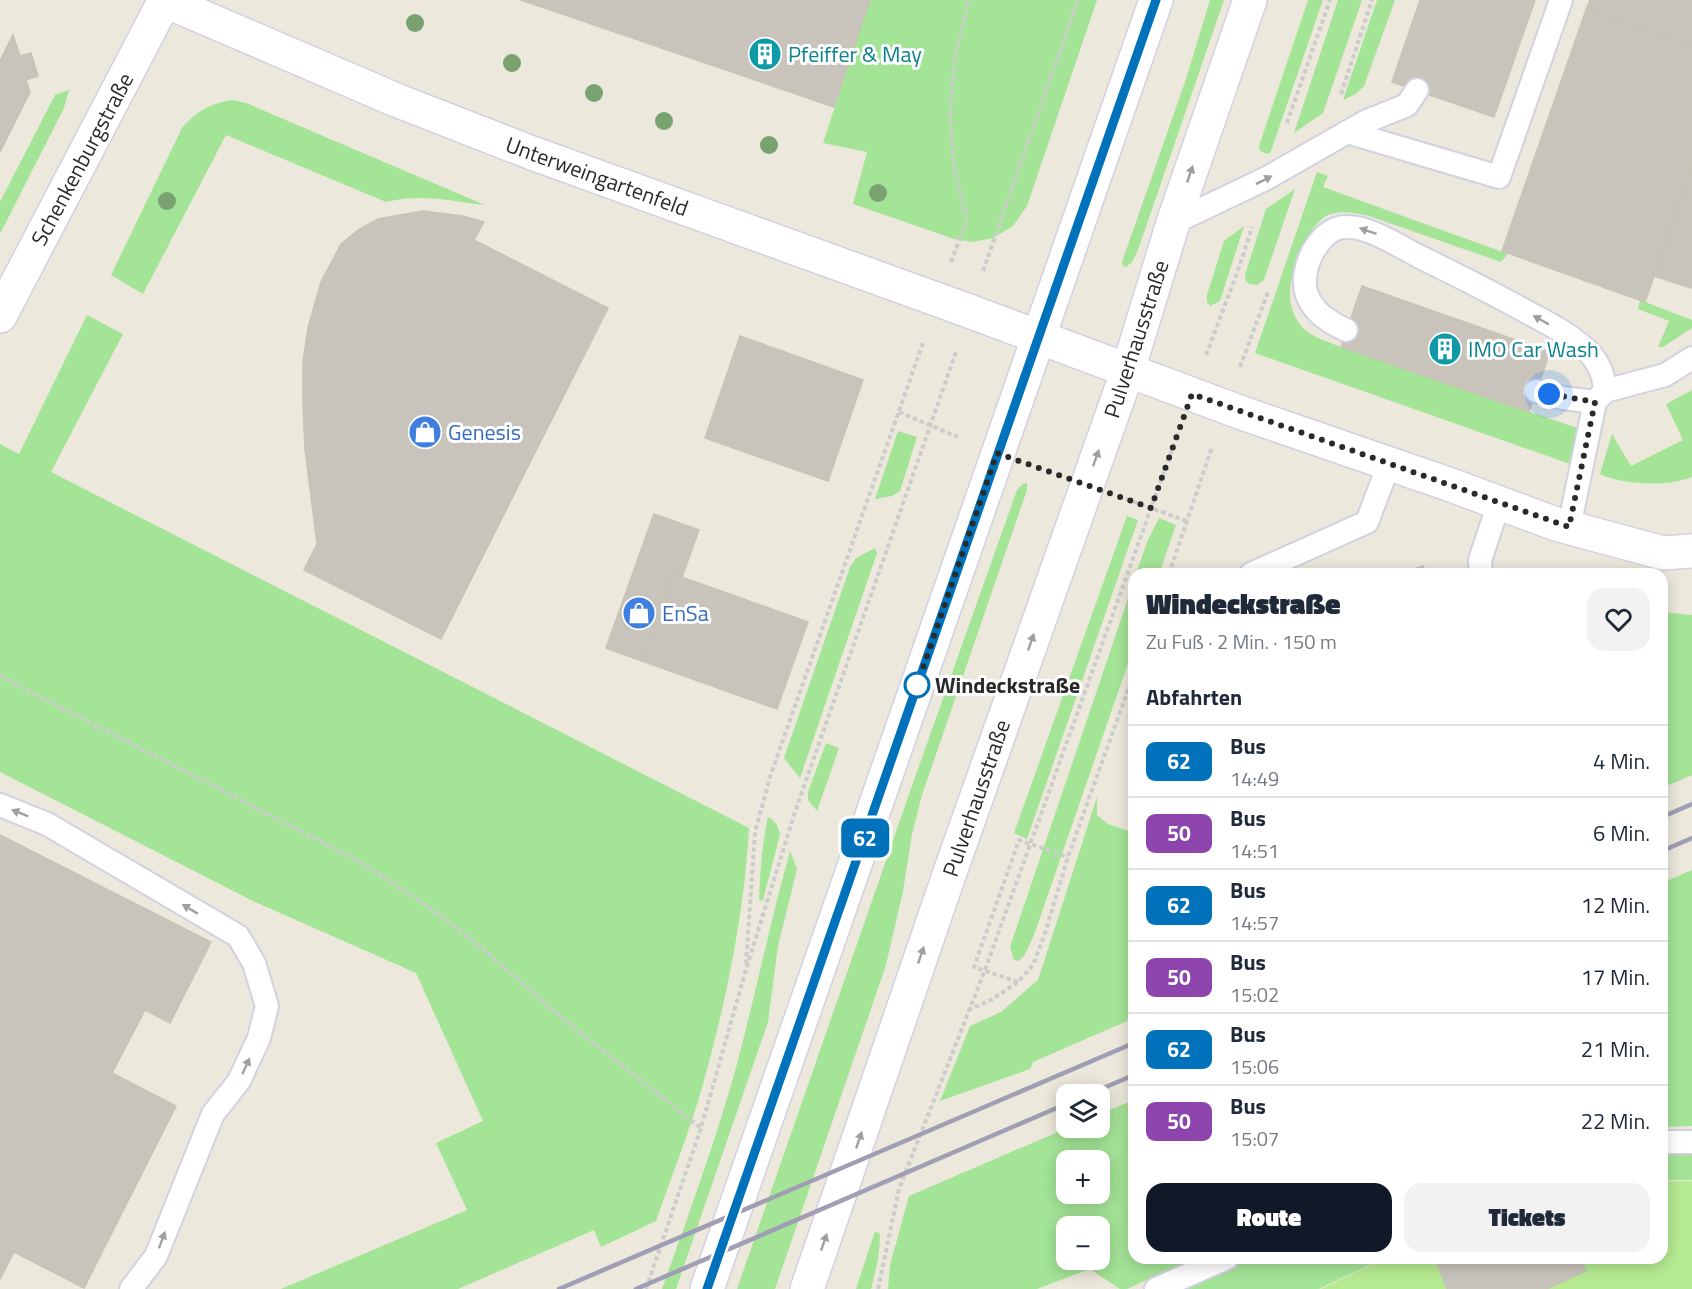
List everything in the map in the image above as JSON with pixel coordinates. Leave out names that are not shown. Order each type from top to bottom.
[{"type":"main road","name":"Unterweingartenfeld","points":[[164,0],[448,121],[1192,394],[1569,527],[1663,553],[1692,551]]},
{"type":"main road","name":"Schenkenburgstraße","points":[[0,316],[164,0]]},
{"type":"main road","points":[[707,1289],[1156,0]]},
{"type":"main road","name":"Pulverhausstraße","points":[[807,1289],[949,875],[1128,370],[1173,224],[1250,0]]},
{"type":"lane","points":[[1347,132],[1499,177],[1561,0]]},
{"type":"lane","points":[[1173,224],[1268,178],[1365,122],[1407,105],[1417,90]]},
{"type":"lane","points":[[1346,330],[1322,316],[1314,307],[1306,293],[1305,282],[1311,256],[1317,243],[1334,229],[1352,227],[1383,237],[1548,323],[1579,344],[1593,357],[1603,374],[1600,396],[1569,527]]},
{"type":"lane","points":[[1536,391],[1563,398],[1600,396],[1665,375],[1692,358]]},
{"type":"lane","points":[[1264,568],[1367,522],[1389,464]]},
{"type":"lane","points":[[1480,568],[1479,560],[1499,503]]},
{"type":"lane","points":[[0,805],[47,824],[238,936],[254,963],[267,1006],[259,1038],[239,1081],[213,1114],[156,1256],[131,1289]]},
{"type":"lane","points":[[1668,1142],[1692,1142]]},
{"type":"lane","points":[[1156,1289],[1213,1264]]},
{"type":"path","points":[[745,973],[755,832],[768,784],[967,219],[954,170],[950,115],[955,57],[969,0]]},
{"type":"path","points":[[646,1289],[701,1128],[745,973],[794,815],[1078,0]]},
{"type":"path","points":[[1130,568],[1192,394]]},
{"type":"path","points":[[899,412],[997,453]]},
{"type":"path","points":[[1086,486],[1187,521]]},
{"type":"path","points":[[878,1289],[899,1189],[967,1010],[985,970],[1128,573]]},
{"type":"path","points":[[0,676],[352,858],[417,899],[470,938],[563,1018],[701,1128]]},
{"type":"path","points":[[967,1010],[991,1000],[1018,982],[1033,965],[1068,857],[1128,690]]},
{"type":"path","points":[[1018,982],[974,967],[1019,840],[1068,857]]},
{"type":"green space","points":[[870,0],[1097,0],[1027,206],[1013,226],[993,238],[973,242],[954,239],[853,204],[867,152],[823,143]]},
{"type":"green space","points":[[1210,0],[1224,0],[1138,250],[1132,262],[1126,267],[1122,262],[1186,79]]},
{"type":"green space","points":[[1308,0],[1323,0],[1271,151],[1268,154],[1260,151],[1259,146]]},
{"type":"green space","points":[[1338,0],[1362,0],[1323,113],[1294,133]]},
{"type":"green space","points":[[1377,0],[1395,0],[1364,86],[1356,94],[1343,100]]},
{"type":"green space","points":[[69,90],[64,108],[0,234],[0,202],[55,95]]},
{"type":"green space","points":[[233,100],[246,103],[485,205],[423,198],[386,202],[226,135],[143,294],[111,275],[182,128],[204,109]]},
{"type":"green space","points":[[1317,172],[1328,176],[1323,187],[1508,254],[1501,262],[1369,216],[1343,212],[1333,213],[1321,220],[1314,228],[1302,249],[1294,272],[1290,301],[1300,325],[1322,340],[1580,429],[1570,464],[1255,353]]},
{"type":"green space","points":[[1295,189],[1264,280],[1257,285],[1249,284],[1245,275],[1266,209]]},
{"type":"green space","points":[[1244,226],[1220,301],[1210,306],[1207,302],[1207,295],[1224,241]]},
{"type":"green space","points":[[1640,300],[1692,320],[1692,328],[1663,347],[1658,347],[1669,321],[1638,309]]},
{"type":"green space","points":[[87,315],[123,334],[51,472],[749,828],[743,894],[733,959],[719,1023],[697,1105],[656,1221],[601,1247],[594,1230],[458,1289],[281,1289],[467,1210],[436,1143],[483,1121],[416,973],[253,901],[0,772],[0,444],[19,454]]},
{"type":"green space","points":[[1692,390],[1692,477],[1671,482],[1646,483],[1621,481],[1600,474],[1612,434],[1631,466],[1683,440],[1666,404]]},
{"type":"green space","points":[[898,431],[917,437],[900,491],[892,496],[875,499]]},
{"type":"green space","points":[[1027,483],[1027,490],[922,795],[886,965],[775,1289],[737,1289],[1017,490]]},
{"type":"green space","points":[[1127,516],[1138,520],[1027,839],[1014,833]]},
{"type":"green space","points":[[1159,518],[1176,525],[1161,568],[1138,568]]},
{"type":"green space","points":[[875,548],[877,553],[800,778],[784,758],[850,567],[856,558]]},
{"type":"green space","points":[[1128,599],[1128,663],[1034,935],[1024,956],[1018,961],[1014,960],[1010,947]]},
{"type":"green space","points":[[1668,613],[1692,615],[1692,775],[1668,785]]},
{"type":"green space","points":[[826,743],[839,748],[817,811],[808,800],[808,792]]},
{"type":"green space","points":[[1097,797],[1097,815],[1108,824],[1128,831],[1128,1021],[1033,1062],[1030,1069],[940,1101],[970,1026],[1001,1012],[1038,980]]},
{"type":"green space","points":[[768,817],[775,822],[780,835],[761,901],[759,899],[761,869]]},
{"type":"green space","points":[[790,851],[797,869],[778,946],[768,1022],[676,1289],[662,1289],[728,1096]]},
{"type":"green space","points":[[1692,870],[1692,1126],[1668,1127],[1668,880]]},
{"type":"green space","points":[[1128,1102],[1128,1264],[1181,1264],[1127,1289],[1120,1289],[1092,1270],[1110,1270],[1110,1216],[1056,1216],[1056,1270],[1087,1270],[1037,1289],[888,1289],[890,1265],[909,1196],[1056,1133],[1056,1138],[1110,1138],[1110,1110]]},
{"type":"green space","points":[[1668,1154],[1692,1155],[1692,1180],[1668,1180]]},
{"type":"green space","points":[[1668,1181],[1692,1181],[1692,1289],[1321,1289],[1374,1264],[1668,1264]]},
{"type":"green space","points":[[875,1231],[880,1234],[880,1241],[871,1289],[856,1289]]},
{"type":"green space","points":[[1236,1264],[1372,1264],[1319,1289],[1178,1289]]},
{"type":"building","name":"Pfeiffer & May","points":[[521,0],[870,0],[834,107]]},
{"type":"building","points":[[1420,0],[1535,0],[1494,117],[1392,82]]},
{"type":"building","points":[[1590,0],[1692,0],[1692,46],[1586,10]]},
{"type":"building","points":[[1586,10],[1692,46],[1692,169],[1645,302],[1502,251]]},
{"type":"building","points":[[13,35],[20,56],[31,53],[38,76],[26,80],[30,92],[0,152],[0,61]]},
{"type":"building","points":[[1692,169],[1692,285],[1691,288],[1654,276]]},
{"type":"building","name":"Genesis","points":[[423,211],[463,216],[484,222],[474,240],[608,308],[441,639],[304,570],[317,544],[305,449],[303,362],[308,328],[321,282],[341,244],[358,230],[378,219]]},
{"type":"building","name":"IMO Car Wash","points":[[1362,286],[1550,352],[1529,412],[1341,347]]},
{"type":"building","points":[[740,336],[863,380],[828,481],[705,438]]},
{"type":"building","name":"EnSa","points":[[654,514],[699,530],[682,577],[673,574],[642,661],[606,648]]},
{"type":"building","points":[[673,574],[808,622],[777,709],[642,661]]},
{"type":"building","points":[[0,835],[211,942],[170,1023],[145,1010],[112,1073],[176,1106],[84,1288],[14,1252],[0,1279]]},
{"type":"building","points":[[1437,1264],[1583,1264],[1586,1271],[1547,1289],[1447,1289]]},
{"type":"railway","points":[[1668,814],[1692,804]]},
{"type":"railway","points":[[1668,848],[1692,838]]},
{"type":"railway","points":[[559,1289],[1128,1046]]},
{"type":"railway","points":[[1110,1085],[1128,1078]]},
{"type":"railway","points":[[636,1289],[1056,1108]]},
{"type":"bus line","name":"62","points":[[707,1289],[1156,0]]},
{"type":"place","name":"Pfeiffer & May","points":[[765,54]]},
{"type":"place","name":"IMO Car Wash","points":[[1445,349]]},
{"type":"place","name":"Genesis","points":[[425,432]]},
{"type":"place","name":"EnSa","points":[[639,613]]},
{"type":"place","name":"Windeckstraße","points":[[917,685]]},
{"type":"route","points":[[917,685],[915,691],[997,453],[1151,508],[1192,394],[1569,527],[1595,402],[1549,394]]}]
